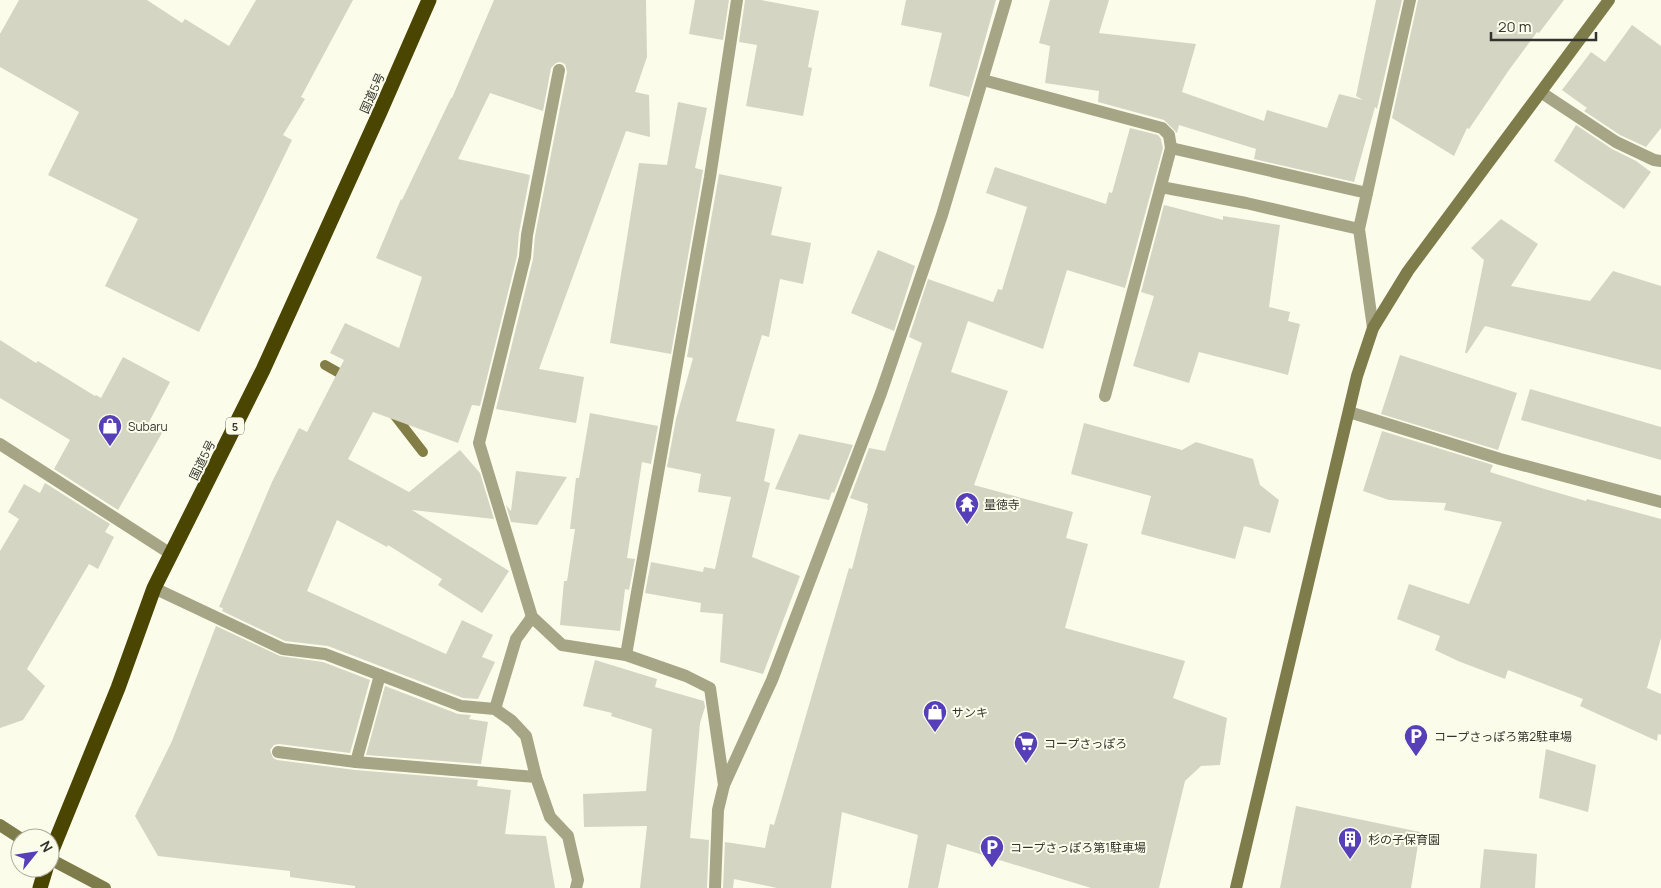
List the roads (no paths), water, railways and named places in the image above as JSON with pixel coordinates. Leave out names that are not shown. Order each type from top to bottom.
[{"type":"highway","name":"国道5号","points":[[60,830],[118,688],[154,588],[263,370],[428,0]]},
{"type":"street","points":[[626,654],[710,177],[737,0]]},
{"type":"street","points":[[715,888],[718,810],[724,785],[772,680],[881,393],[942,215],[1006,0]]},
{"type":"street","points":[[1373,328],[1359,228],[1410,0]]},
{"type":"street","points":[[1236,888],[1357,376],[1373,328],[1408,271],[1610,0]]},
{"type":"street","points":[[559,70],[524,257],[479,443],[532,617],[562,645],[626,654],[686,676],[710,688],[724,785]]},
{"type":"street","points":[[983,80],[1162,128],[1169,135],[1171,148],[1105,396]]},
{"type":"street","points":[[1542,92],[1616,142],[1654,160],[1661,161]]},
{"type":"street","points":[[1171,148],[1367,193]]},
{"type":"street","points":[[1161,187],[1246,203],[1359,228]]},
{"type":"street","points":[[1349,412],[1500,460],[1661,502]]},
{"type":"street","points":[[0,444],[172,554]]},
{"type":"street","points":[[154,588],[283,649],[325,654],[461,706],[495,709],[512,721],[526,736],[536,777],[550,817],[568,836],[578,880],[576,888]]},
{"type":"street","points":[[495,709],[516,639],[532,617]]},
{"type":"street","points":[[356,762],[380,675]]},
{"type":"street","points":[[278,752],[356,762],[536,777]]},
{"type":"street","points":[[60,864],[105,888]]},
{"type":"waterway","points":[[325,365],[348,378]]},
{"type":"waterway","points":[[392,412],[423,452]]},
{"type":"place","name":"Subaru","points":[[110,447]]},
{"type":"place","name":"量徳寺","points":[[967,525]]},
{"type":"place","name":"サンキ","points":[[935,733]]},
{"type":"place","name":"コープさっぽろ第2駐車場","points":[[1416,757]]},
{"type":"place","name":"コープさっぽろ","points":[[1026,764]]},
{"type":"place","name":"杉の子保育園","points":[[1350,860]]},
{"type":"place","name":"コープさっぽろ第1駐車場","points":[[992,868]]}]
